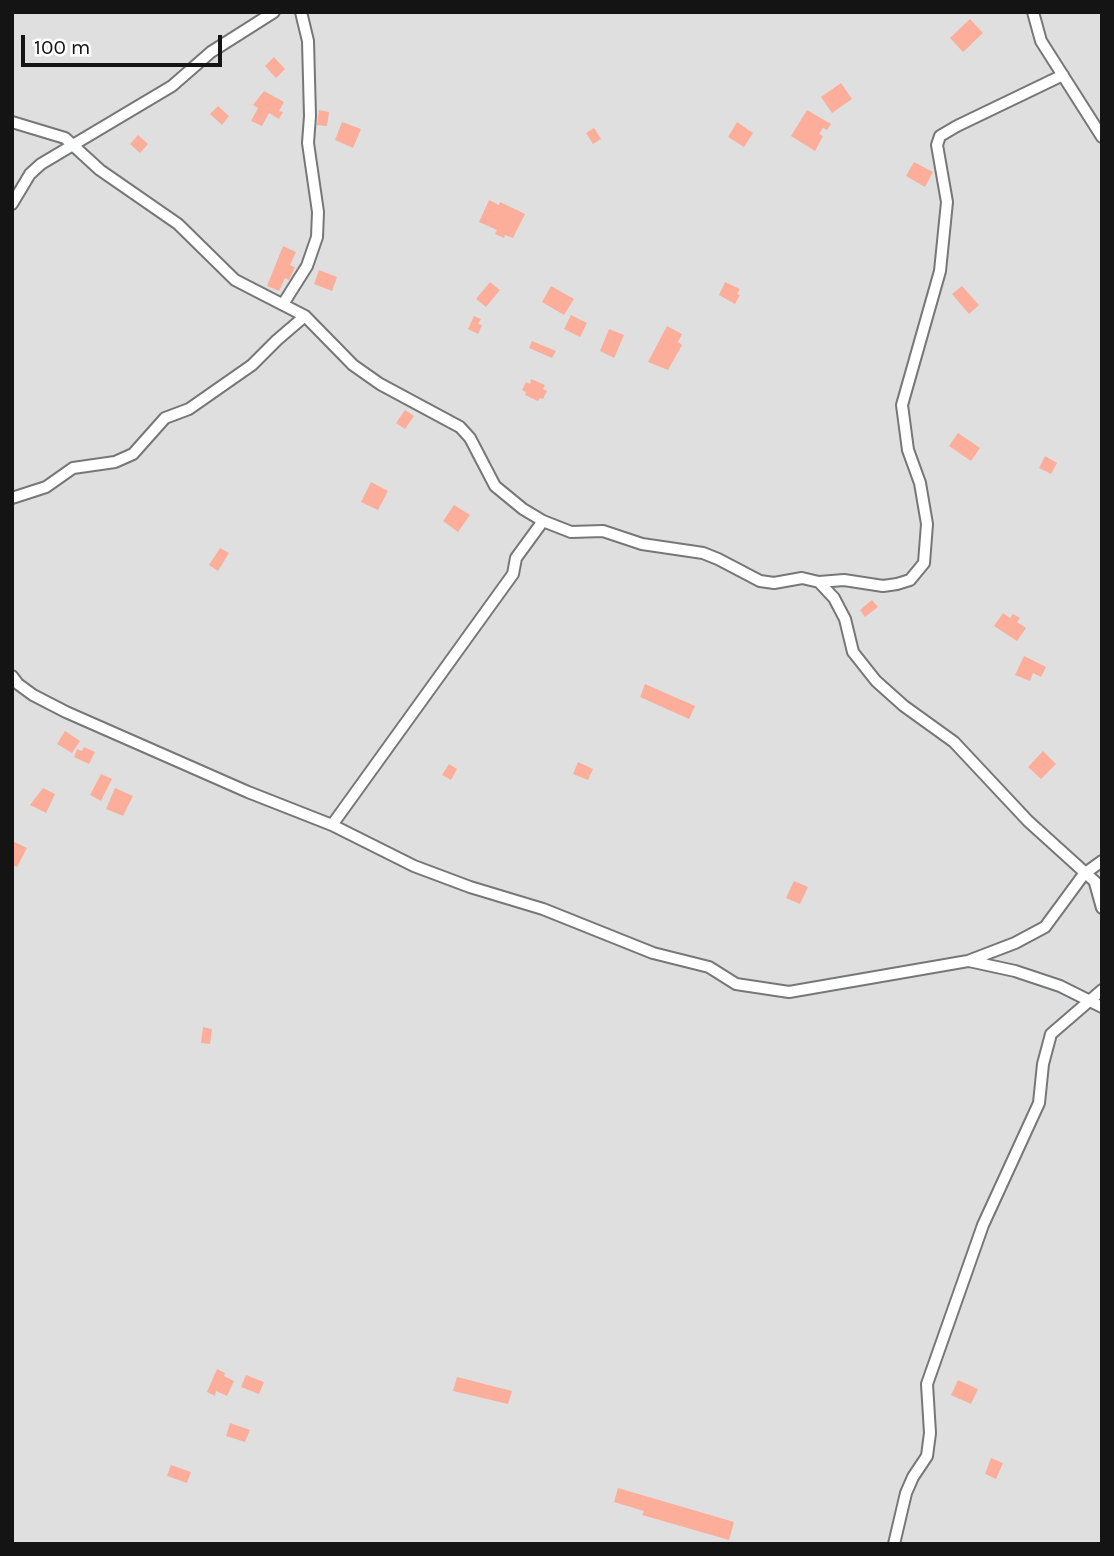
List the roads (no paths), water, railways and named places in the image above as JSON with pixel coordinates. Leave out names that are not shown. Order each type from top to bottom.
[{"type":"street","points":[[12,204],[30,174],[41,164],[172,86],[211,52],[274,12]]},
{"type":"street","points":[[283,304],[307,266],[317,237],[318,212],[307,143],[310,116],[308,41],[301,12]]},
{"type":"street","points":[[1033,12],[1041,41],[1102,137]]},
{"type":"street","points":[[12,122],[65,138],[100,170],[178,224],[235,280],[306,316],[353,365],[371,378],[460,427],[470,438],[495,486],[543,521],[571,532],[603,531],[642,544],[703,553],[761,581],[774,583],[802,579],[819,582],[844,580],[883,586],[910,580],[924,563],[927,524],[920,484],[908,450],[902,405],[940,271],[947,202],[937,145],[940,136],[1063,75]]},
{"type":"street","points":[[12,498],[38,491],[74,468],[115,462],[133,454],[165,418],[189,408],[252,365],[306,316]]},
{"type":"street","points":[[332,825],[513,574],[516,558],[543,521]]},
{"type":"street","points":[[819,582],[834,598],[845,619],[853,652],[876,681],[904,706],[954,742],[1028,821],[1098,886],[1102,908]]},
{"type":"street","points":[[12,676],[33,695],[66,712],[248,792],[332,825],[414,866],[542,909],[653,953],[709,967],[736,984],[789,992],[968,961],[1015,943],[1045,927],[1084,874],[1102,861]]},
{"type":"street","points":[[968,961],[1060,986],[1102,1007]]},
{"type":"street","points":[[894,1544],[906,1493],[927,1456],[930,1433],[928,1384],[983,1225],[1039,1103],[1043,1064],[1051,1034],[1102,990]]}]
